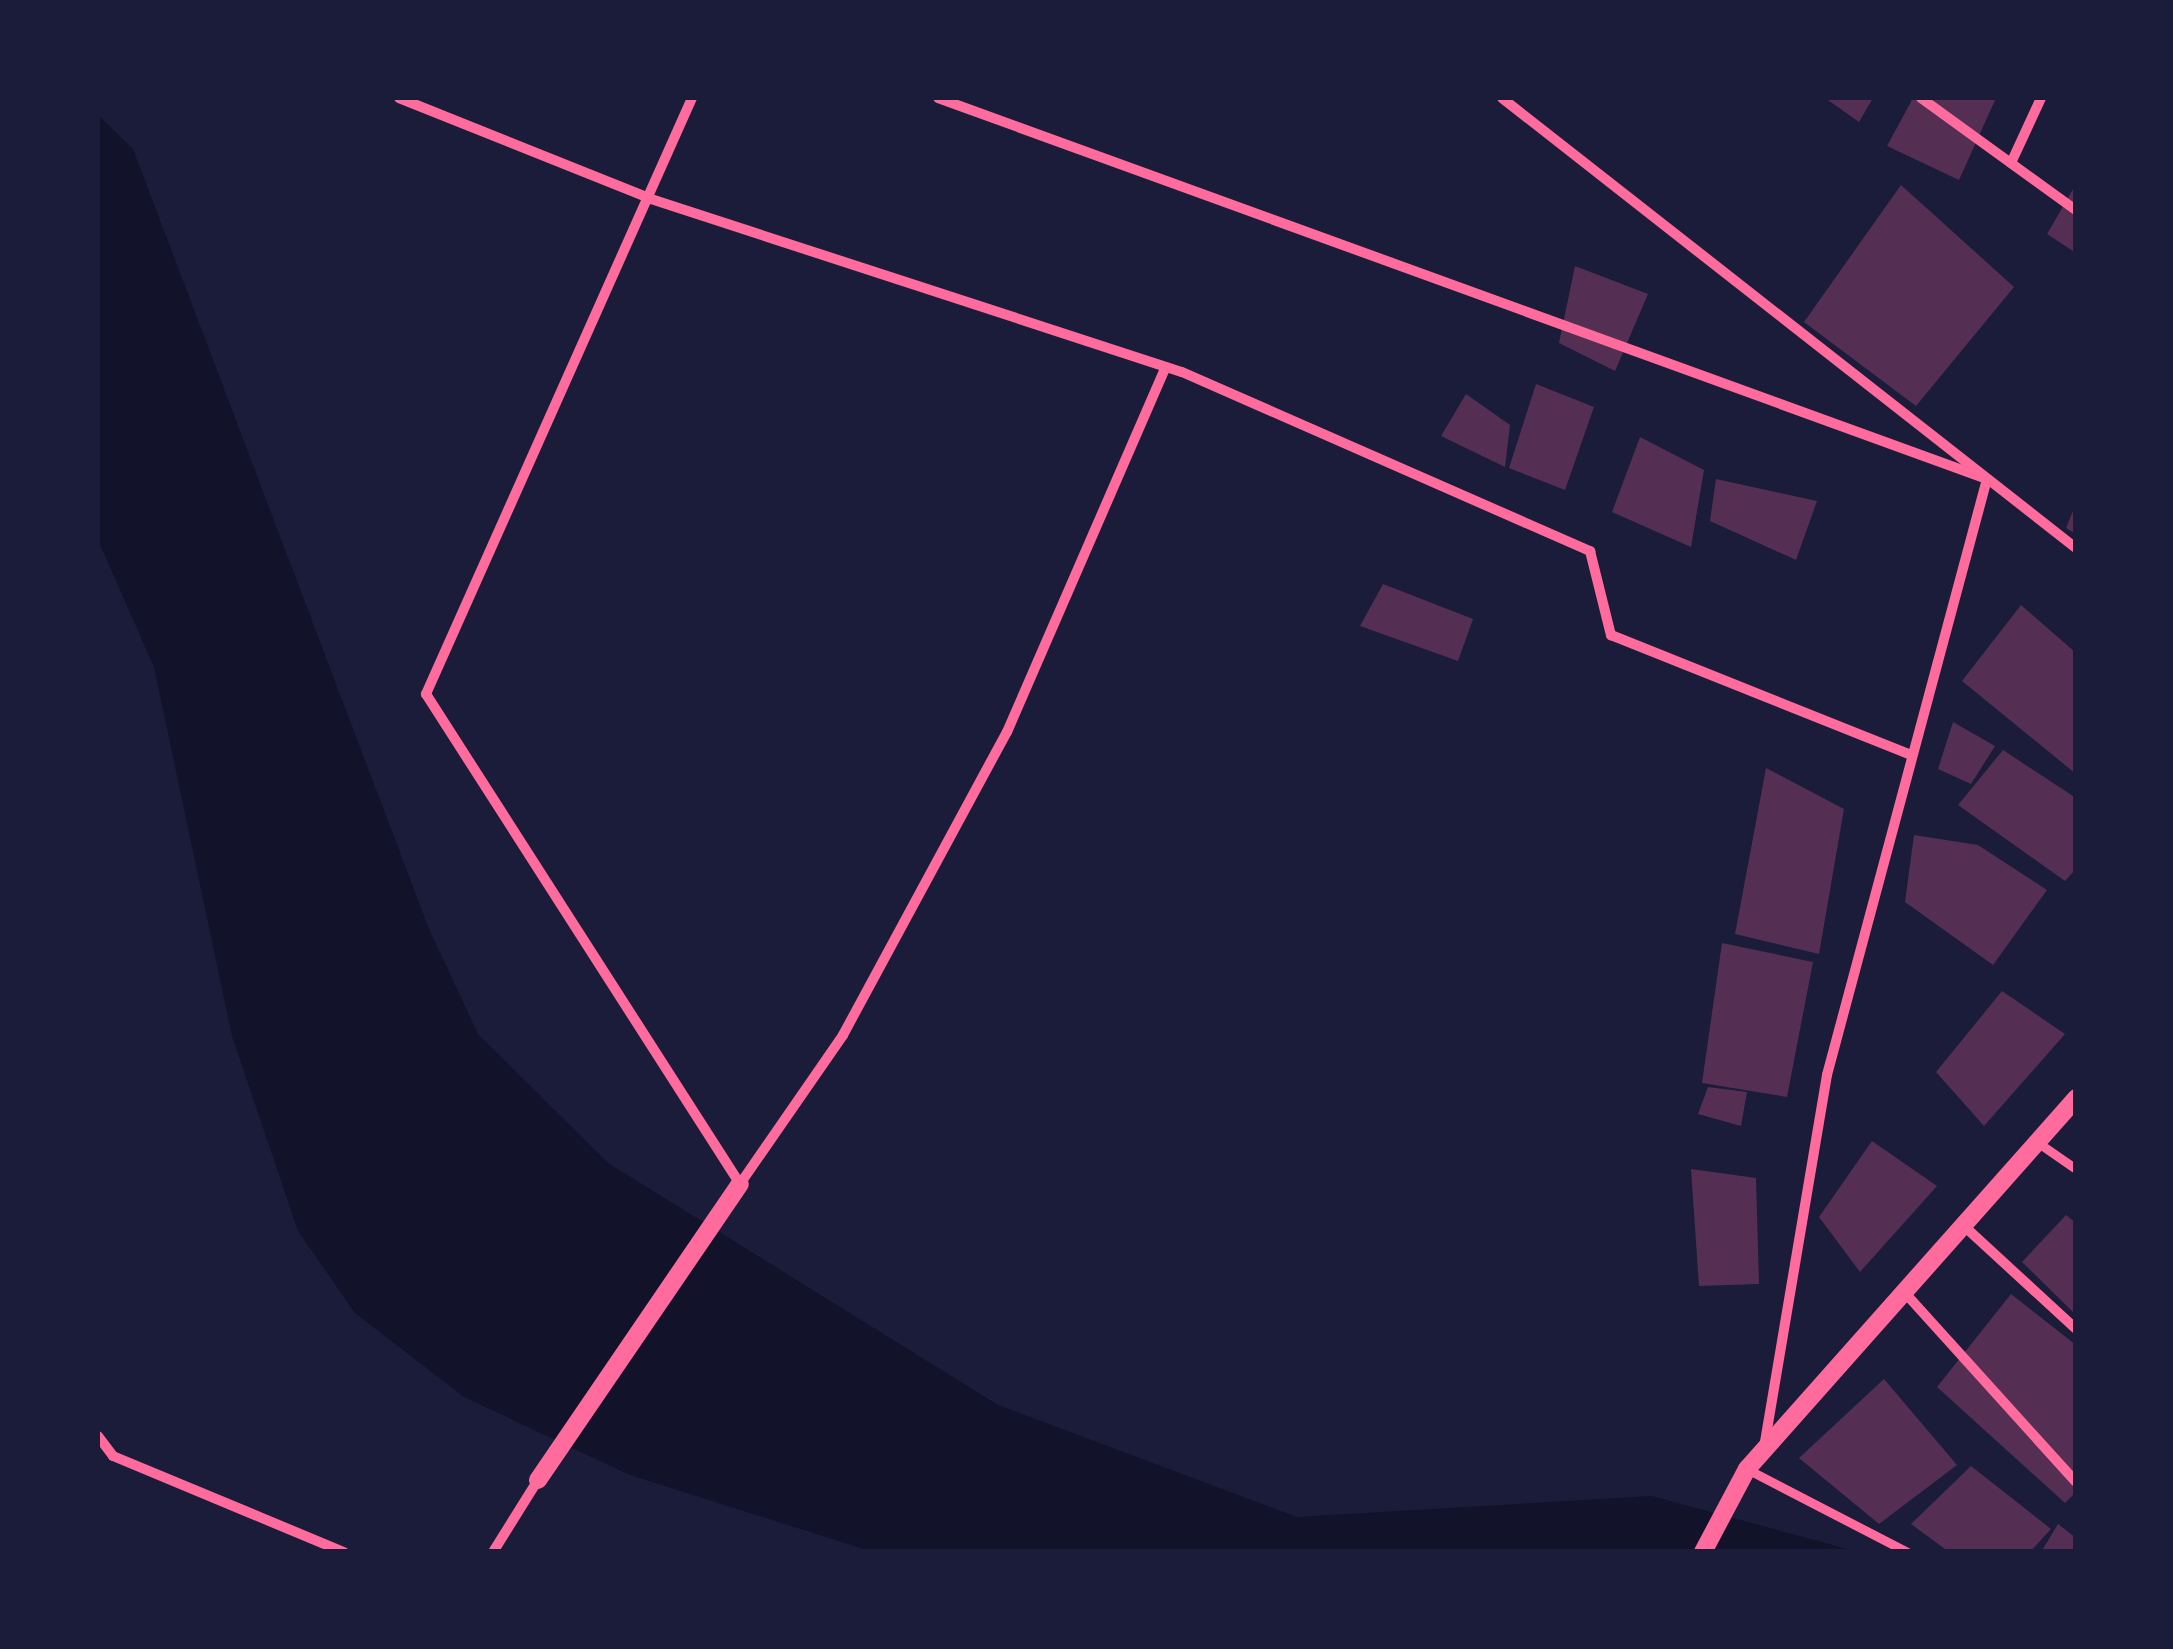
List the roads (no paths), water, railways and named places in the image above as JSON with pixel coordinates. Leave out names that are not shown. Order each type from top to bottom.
[{"type":"street","points":[[399,98],[652,200],[1166,367],[1590,552],[1611,636],[1911,754]]},
{"type":"street","points":[[692,98],[652,200],[426,694],[740,1184]]},
{"type":"street","points":[[938,98],[1987,480]]},
{"type":"street","points":[[1502,98],[2076,548]]},
{"type":"street","points":[[1921,98],[2076,210]]},
{"type":"street","points":[[2011,163],[2041,98]]},
{"type":"street","points":[[493,1552],[842,1035],[1008,732],[1166,367]]},
{"type":"street","points":[[1763,1451],[1827,1075],[1987,480]]},
{"type":"street","points":[[1703,1552],[1746,1469],[1906,1294],[2076,1098]]},
{"type":"street","points":[[2037,1142],[2076,1168]]},
{"type":"street","points":[[1964,1226],[2076,1329]]},
{"type":"street","points":[[1906,1294],[2076,1482]]},
{"type":"street","points":[[98,1436],[113,1456],[344,1552]]},
{"type":"street","points":[[1746,1469],[1907,1552]]}]
